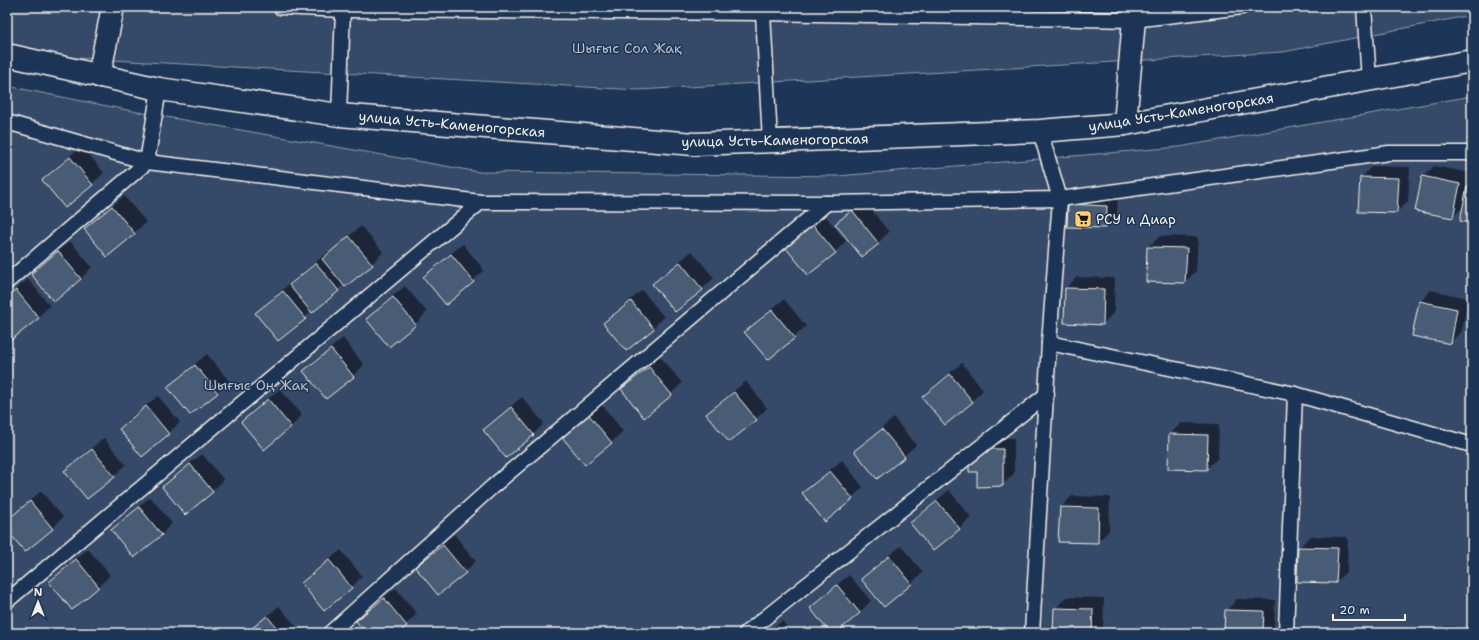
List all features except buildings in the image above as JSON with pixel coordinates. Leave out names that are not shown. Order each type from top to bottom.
[{"type":"street","points":[[99,76],[113,7]]},
{"type":"street","points":[[1125,124],[1134,14]]},
{"type":"street","name":"улица Усть-Каменогорская","points":[[7,55],[159,89],[339,115],[694,144],[1040,131],[1125,124],[1472,61]]},
{"type":"lane","points":[[280,7],[343,10],[1134,14],[1242,7]]},
{"type":"lane","points":[[1364,7],[1369,80]]},
{"type":"lane","points":[[339,115],[343,10]]},
{"type":"lane","points":[[763,13],[770,141]]},
{"type":"lane","points":[[7,282],[147,162],[159,89]]},
{"type":"lane","points":[[7,122],[147,162],[481,202],[827,203],[1060,199],[1389,153],[1472,153]]},
{"type":"lane","points":[[1032,633],[1060,199],[1040,131]]},
{"type":"lane","points":[[7,601],[481,202]]},
{"type":"lane","points":[[330,633],[492,487],[827,203]]},
{"type":"lane","points":[[1050,343],[1295,394],[1472,445]]},
{"type":"lane","points":[[746,633],[1047,394]]},
{"type":"lane","points":[[1286,633],[1295,394]]},
{"type":"green space","name":"Шығыс Сол Жақ","points":[[7,7],[1472,7],[1472,15],[1283,52],[638,90],[7,54]]},
{"type":"green space","name":"Шығыс Оң Жақ","points":[[7,86],[127,110],[479,172],[838,176],[1179,147],[1472,96],[1472,633],[7,633]]},
{"type":"place","name":"РСУ и Диар","points":[[1083,219]]}]
